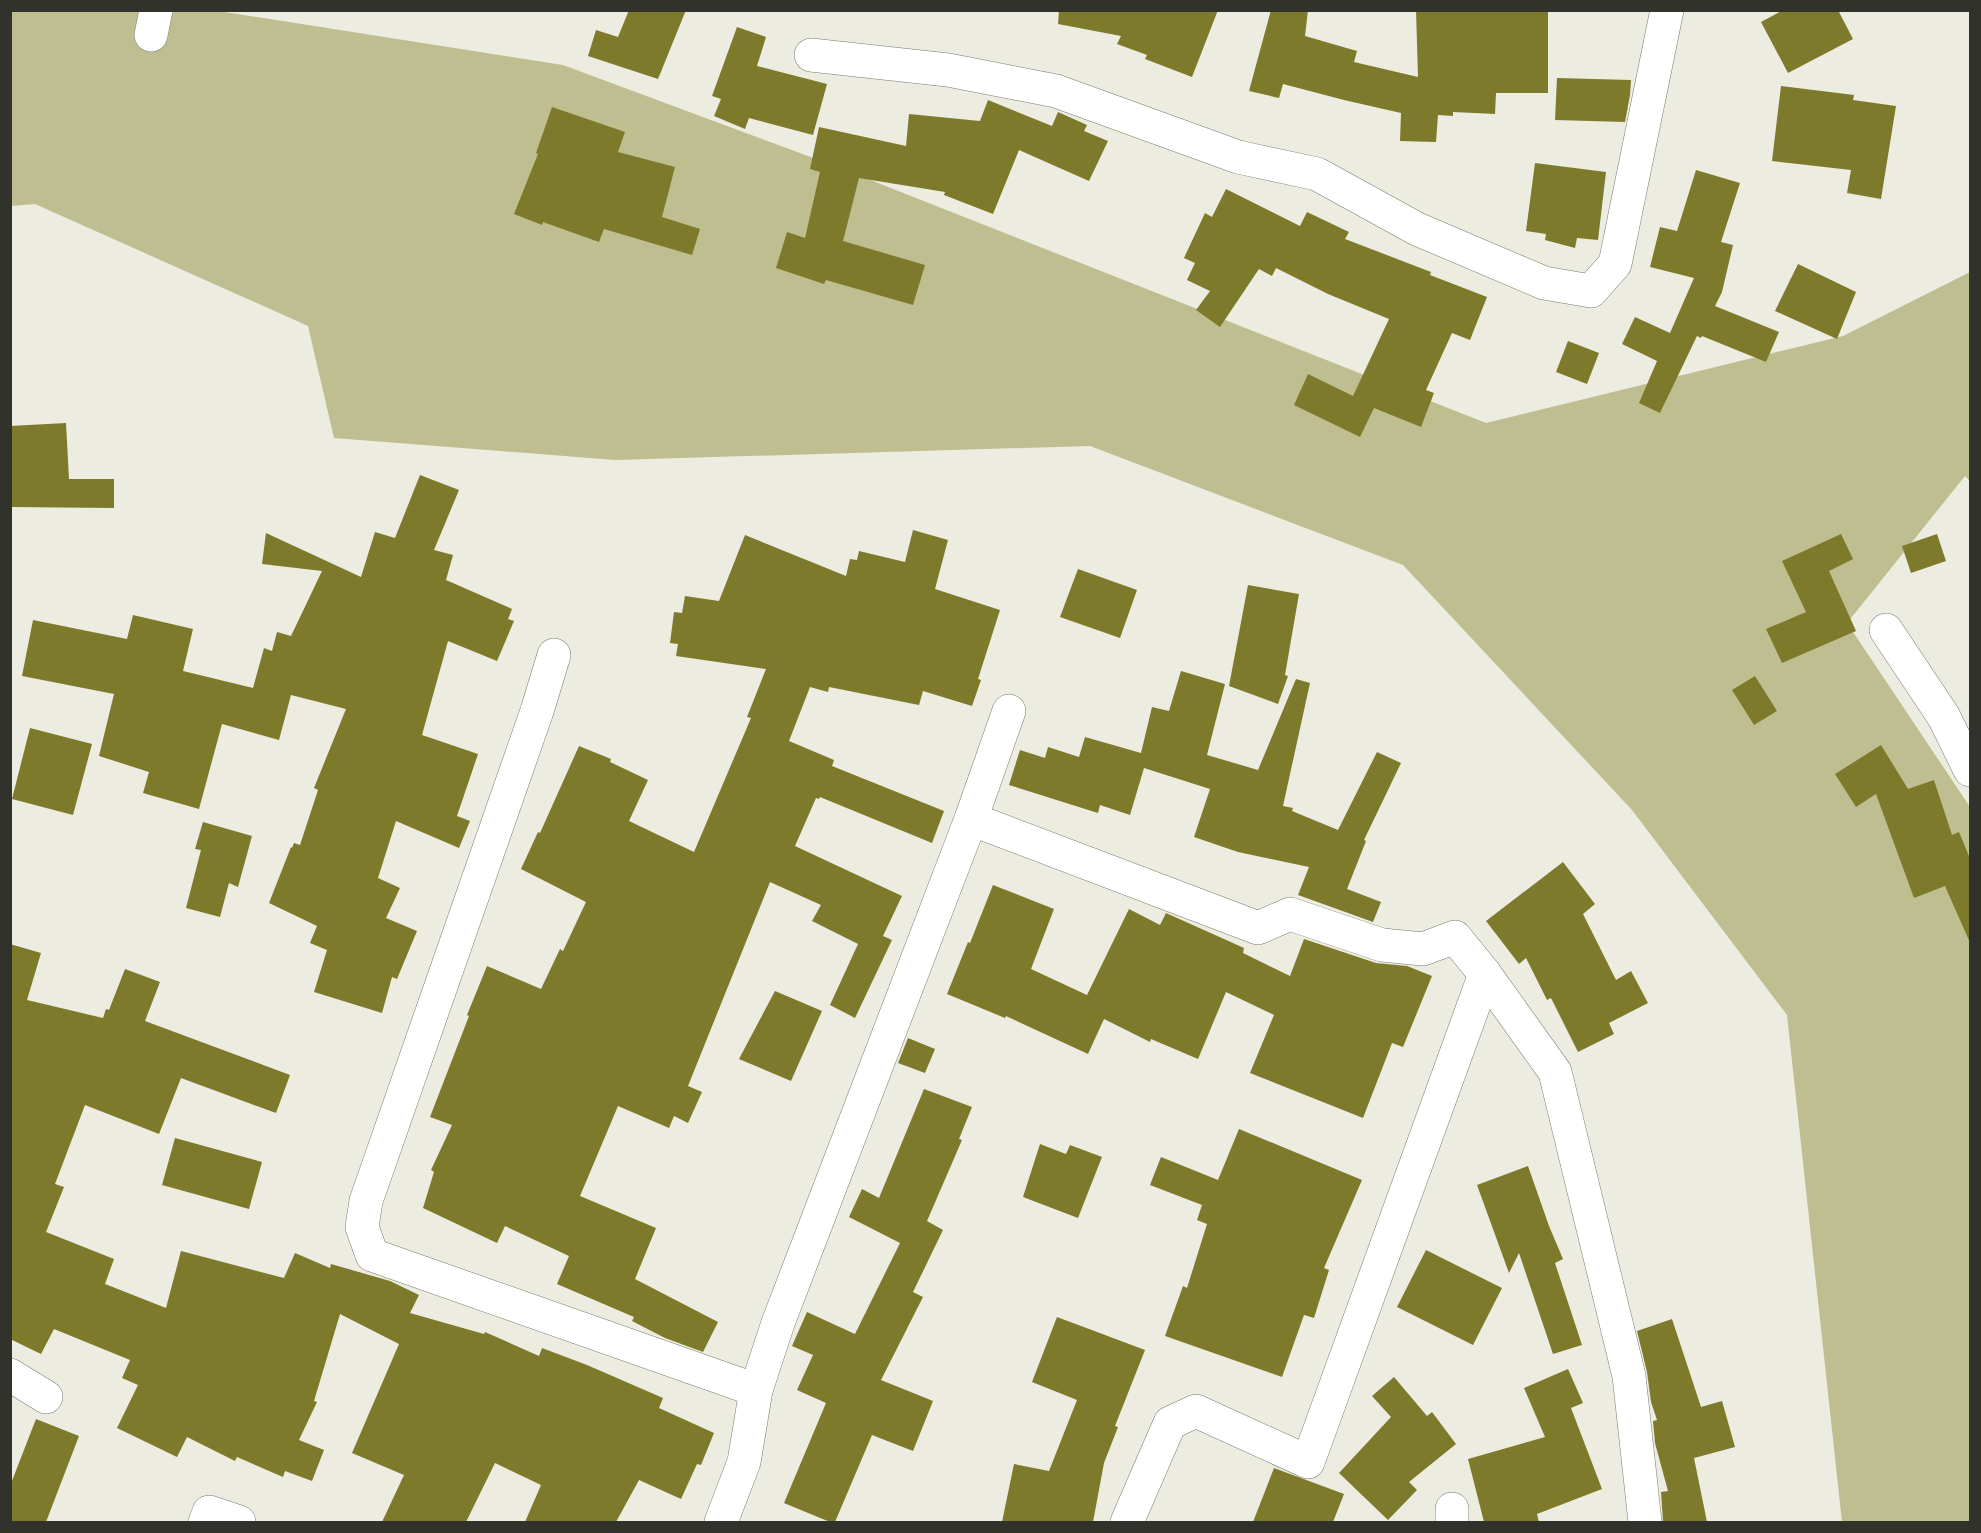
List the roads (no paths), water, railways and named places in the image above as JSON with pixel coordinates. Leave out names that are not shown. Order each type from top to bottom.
[{"type":"street","points":[[811,55],[948,70],[1056,91],[1238,157],[1317,174],[1417,229],[1544,283],[1591,291],[1615,264],[1667,10]]},
{"type":"street","points":[[1886,630],[1944,717],[1971,770]]},
{"type":"street","points":[[554,655],[537,711],[366,1201],[362,1227],[372,1255],[756,1390]]},
{"type":"street","points":[[721,1522],[744,1462],[756,1390],[778,1323],[971,819],[1010,711]]},
{"type":"street","points":[[971,819],[1258,928],[1290,914],[1382,945],[1423,949],[1455,937],[1485,974],[1555,1072],[1629,1376],[1645,1522]]},
{"type":"street","points":[[1127,1522],[1170,1423],[1196,1411],[1308,1462],[1485,974]]},
{"type":"street","points":[[10,1375],[46,1396]]},
{"type":"street","points":[[205,1522],[209,1512],[239,1522]]}]
